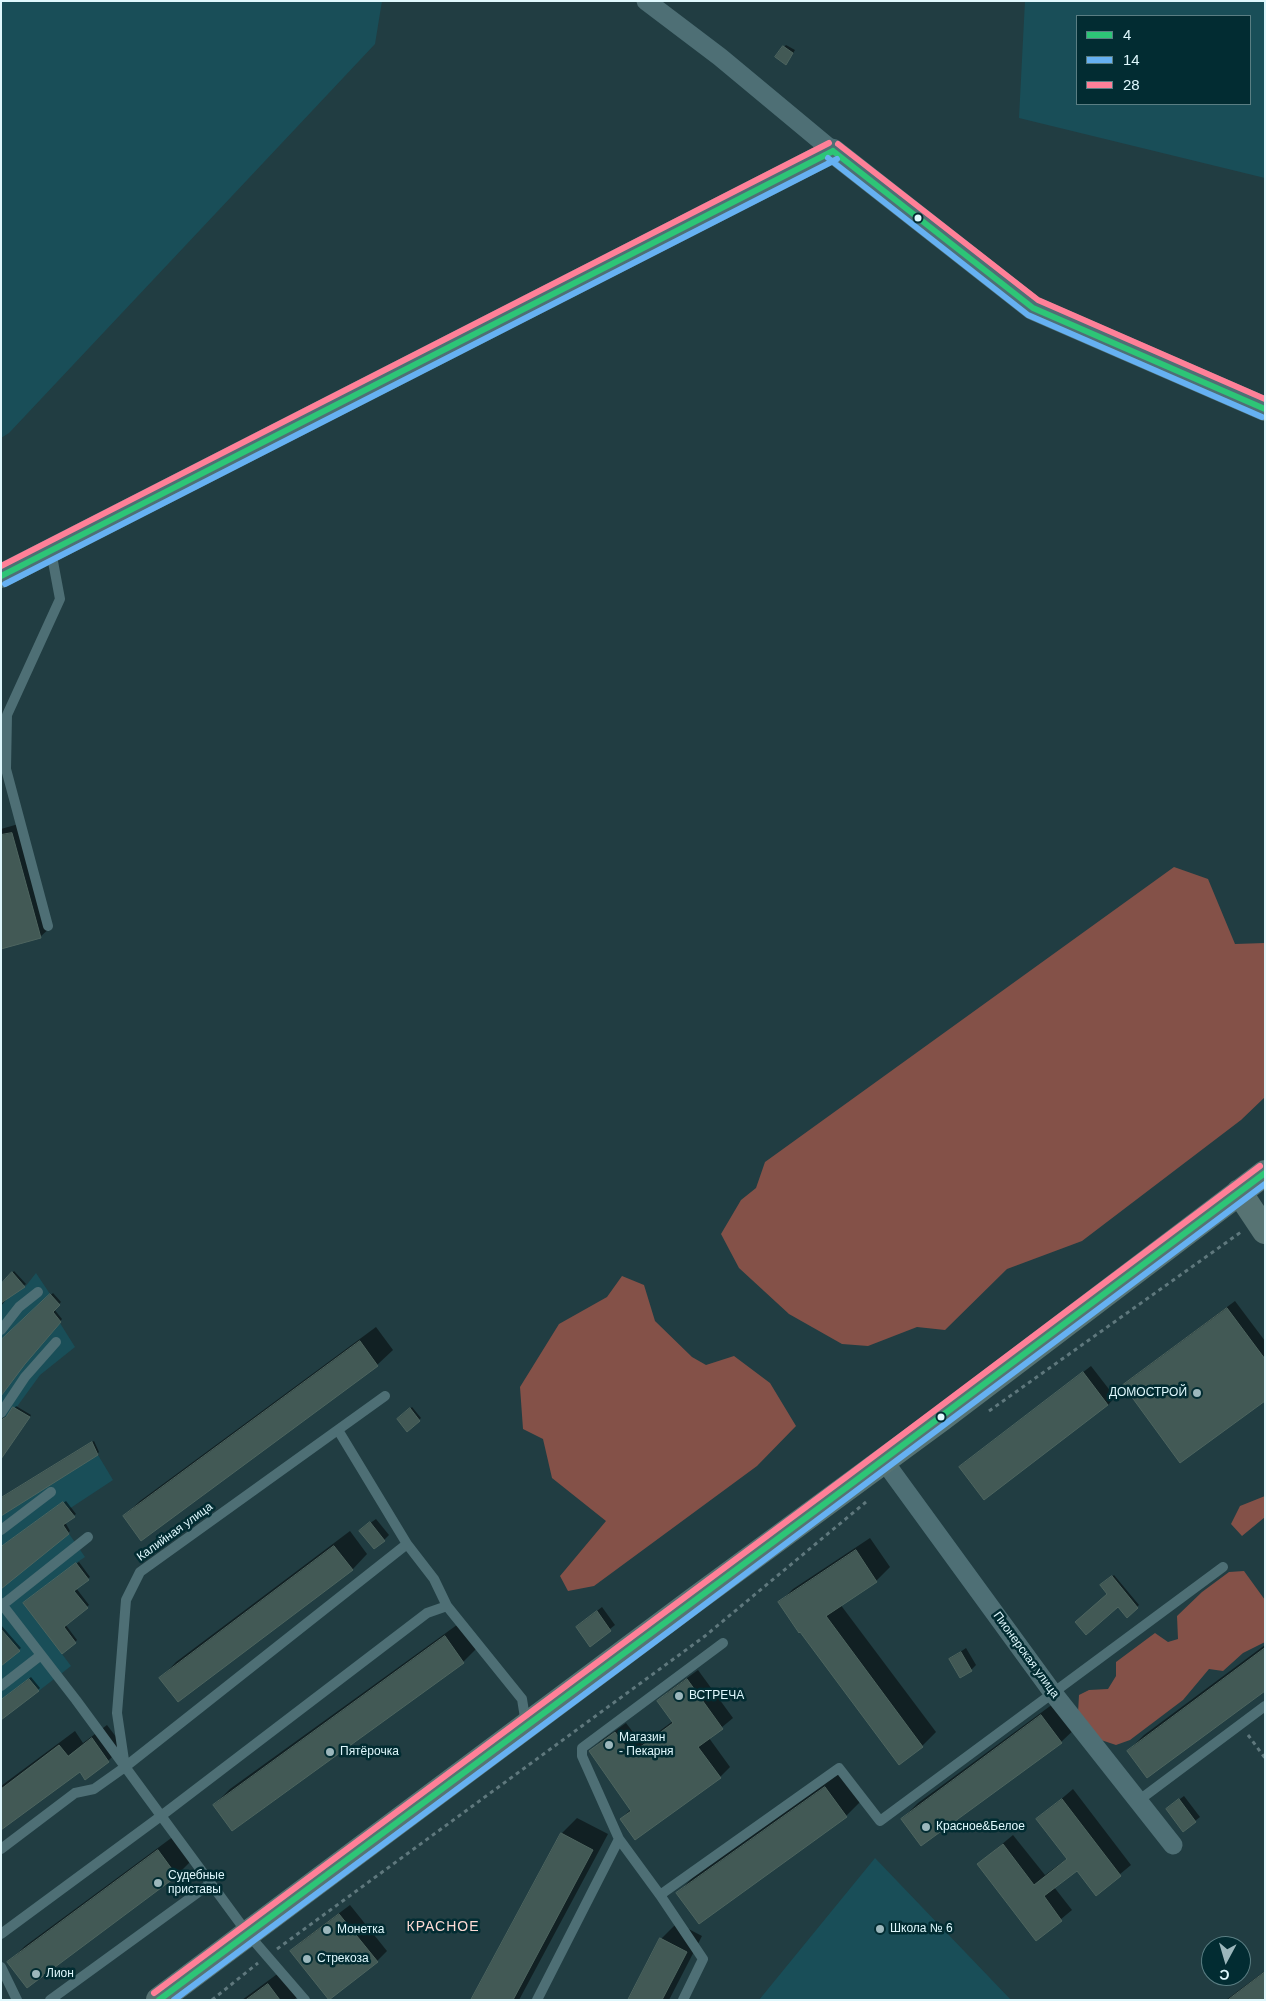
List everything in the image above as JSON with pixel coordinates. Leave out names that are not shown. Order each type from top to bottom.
[{"type":"main road","points":[[159,2000],[526,1728],[889,1469],[1265,1173]]},
{"type":"main road","points":[[1239,1192],[1261,1225]]},
{"type":"street","points":[[646,1],[720,56],[833,152],[1032,308],[1265,409]]},
{"type":"street","points":[[1,576],[833,152]]},
{"type":"street","name":"Пионерская улица","points":[[889,1469],[1053,1693],[1172,1845]]},
{"type":"lane","points":[[48,926],[6,769],[7,715],[60,599],[52,551]]},
{"type":"lane","points":[[1,1330],[19,1307],[38,1292]]},
{"type":"lane","points":[[1,1413],[25,1377],[56,1342]]},
{"type":"lane","name":"Калийная улица","points":[[125,1766],[117,1713],[126,1600],[140,1572],[385,1396]]},
{"type":"lane","points":[[338,1430],[408,1544],[434,1579],[447,1606],[522,1699],[526,1728]]},
{"type":"lane","points":[[1,1530],[51,1492]]},
{"type":"lane","points":[[88,1537],[2,1605],[125,1766],[248,1934],[305,2000]]},
{"type":"lane","points":[[1,1849],[75,1793],[94,1789],[125,1766],[408,1544]]},
{"type":"lane","points":[[660,1895],[839,1768],[880,1821],[1223,1567]]},
{"type":"lane","points":[[1,1934],[161,1816],[426,1613],[447,1606]]},
{"type":"lane","points":[[683,2000],[703,1959],[619,1839],[582,1756],[582,1748],[723,1643]]},
{"type":"lane","points":[[1,1686],[41,1655]]},
{"type":"lane","points":[[1138,1801],[1265,1706]]},
{"type":"lane","points":[[537,2000],[619,1839]]},
{"type":"lane","points":[[50,2000],[211,1883]]},
{"type":"lane","points":[[1,1968],[17,2000]]},
{"type":"path","points":[[984,1414],[1261,1225]]},
{"type":"path","points":[[212,2000],[268,1956],[705,1636],[889,1469]]},
{"type":"path","points":[[1240,1724],[1265,1758]]},
{"type":"shaded area","points":[[1,1],[382,1],[375,44],[9,433],[1,438]]},
{"type":"shaded area","points":[[1025,1],[1265,1],[1265,178],[1019,118]]},
{"type":"shaded area","points":[[1174,867],[1208,879],[1235,944],[1265,943],[1265,1097],[1241,1120],[1082,1241],[1007,1269],[945,1330],[917,1327],[868,1346],[842,1344],[789,1314],[739,1268],[721,1234],[741,1200],[756,1188],[765,1162]]},
{"type":"shaded area","points":[[12,1272],[25,1287],[36,1273],[60,1305],[53,1312],[75,1347],[40,1375],[16,1408],[30,1417],[1,1459],[1,1284]]},
{"type":"shaded area","points":[[622,1276],[644,1285],[655,1321],[692,1357],[706,1365],[734,1356],[770,1383],[796,1426],[757,1466],[594,1586],[568,1591],[560,1576],[606,1521],[552,1478],[543,1439],[523,1429],[520,1387],[559,1324],[607,1297]]},
{"type":"shaded area","points":[[98,1455],[113,1480],[69,1509],[75,1517],[63,1525],[85,1557],[76,1563],[89,1580],[75,1591],[88,1608],[49,1608],[76,1643],[62,1654],[71,1666],[1,1720],[1,1498],[3,1500]]},
{"type":"shaded area","points":[[1265,1496],[1265,1517],[1242,1536],[1231,1524],[1240,1506]]},
{"type":"shaded area","points":[[1244,1571],[1265,1600],[1265,1642],[1243,1653],[1223,1671],[1209,1669],[1183,1700],[1130,1740],[1116,1745],[1101,1740],[1078,1713],[1079,1695],[1089,1690],[1108,1689],[1116,1676],[1116,1662],[1155,1633],[1168,1642],[1178,1639],[1177,1616],[1202,1592],[1229,1572]]},
{"type":"shaded area","name":"Школа № 6","points":[[875,1858],[1011,2000],[759,2000]]},
{"type":"building","points":[[783,46],[793,53],[786,65],[775,57]]},
{"type":"building","points":[[12,833],[41,938],[1,949],[1,835]]},
{"type":"building","points":[[12,1272],[25,1287],[1,1303],[1,1284]]},
{"type":"building","points":[[50,1294],[60,1305],[53,1312],[61,1322],[25,1364],[1,1396],[1,1340]]},
{"type":"building","name":"ДОМОСТРОЙ","points":[[1227,1308],[1265,1359],[1265,1401],[1180,1463],[1123,1385]]},
{"type":"building","points":[[360,1341],[378,1366],[141,1541],[123,1516]]},
{"type":"building","points":[[1083,1372],[1108,1405],[984,1500],[959,1467]]},
{"type":"building","points":[[13,1407],[30,1417],[1,1459],[1,1420],[6,1417]]},
{"type":"building","points":[[410,1408],[420,1421],[407,1432],[397,1419]]},
{"type":"building","points":[[92,1442],[98,1455],[1,1516],[1,1498]]},
{"type":"building","points":[[63,1502],[75,1517],[63,1525],[69,1534],[1,1589],[1,1547]]},
{"type":"building","points":[[370,1522],[385,1541],[374,1549],[359,1531]]},
{"type":"building","points":[[334,1546],[353,1570],[178,1702],[159,1678]]},
{"type":"building","points":[[856,1550],[877,1582],[826,1616],[923,1747],[899,1765],[799,1633],[778,1602]]},
{"type":"building","points":[[76,1563],[89,1580],[74,1591],[88,1608],[64,1627],[76,1643],[62,1654],[23,1603]]},
{"type":"building","points":[[1112,1576],[1138,1608],[1127,1618],[1118,1607],[1086,1635],[1075,1622],[1107,1594],[1100,1585]]},
{"type":"building","points":[[597,1611],[611,1631],[590,1647],[576,1627]]},
{"type":"building","points":[[1,1629],[20,1651],[1,1666]]},
{"type":"building","points":[[445,1636],[464,1663],[232,1831],[213,1805]]},
{"type":"building","points":[[1265,1648],[1265,1691],[1147,1778],[1127,1751]]},
{"type":"building","points":[[961,1652],[972,1671],[960,1678],[949,1659]]},
{"type":"building","points":[[29,1679],[39,1691],[1,1720],[1,1700]]},
{"type":"building","points":[[687,1679],[723,1729],[698,1747],[721,1778],[635,1840],[620,1819],[631,1811],[589,1751],[615,1732],[631,1754],[673,1723],[657,1701]]},
{"type":"building","points":[[1041,1715],[1062,1743],[921,1846],[901,1819]]},
{"type":"building","points":[[92,1738],[109,1762],[85,1780],[80,1772],[1,1830],[1,1789],[59,1745],[68,1756]]},
{"type":"building","points":[[825,1787],[847,1817],[699,1924],[676,1893]]},
{"type":"building","points":[[1062,1799],[1121,1876],[1096,1896],[1077,1871],[1044,1896],[1062,1921],[1036,1941],[977,1864],[1003,1844],[1034,1885],[1067,1859],[1036,1819]]},
{"type":"building","points":[[1179,1799],[1196,1822],[1183,1832],[1166,1809]]},
{"type":"building","points":[[561,1833],[593,1850],[513,2000],[471,2000]]},
{"type":"building","points":[[158,1850],[177,1876],[27,1988],[7,1962]]},
{"type":"building","points":[[339,1914],[378,1962],[329,2000],[290,1951]]},
{"type":"building","points":[[660,1938],[687,1952],[662,2000],[628,2000]]},
{"type":"building","points":[[1265,1972],[1265,2000],[1228,2000],[1246,1986],[1251,1986],[1251,1983]]},
{"type":"building","points":[[268,1984],[280,2000],[246,2000]]},
{"type":"transit line","name":"28","points":[[1,566],[829,143]]},
{"type":"transit line","name":"28","points":[[838,144],[1038,300],[1265,399]]},
{"type":"transit line","name":"4","points":[[833,151],[1033,308],[1265,409]]},
{"type":"transit line","name":"4","points":[[1,576],[833,151]]},
{"type":"transit line","name":"14","points":[[828,158],[1028,315],[1262,417]]},
{"type":"transit line","name":"14","points":[[5,584],[837,159]]},
{"type":"transit line","name":"28","points":[[154,1993],[1260,1166]]},
{"type":"transit line","name":"4","points":[[159,2000],[1265,1173]]},
{"type":"transit line","name":"14","points":[[174,2000],[1265,1184]]},
{"type":"place","name":"ДОМОСТРОЙ","points":[[1197,1393]]},
{"type":"place","name":"ВСТРЕЧА","points":[[679,1696]]},
{"type":"place","name":"Магазин - Пекарня","points":[[609,1745]]},
{"type":"place","name":"Пятёрочка","points":[[330,1752]]},
{"type":"place","name":"Красное&Белое","points":[[926,1827]]},
{"type":"place","name":"Судебные приставы","points":[[158,1883]]},
{"type":"place","name":"Школа № 6","points":[[880,1929]]},
{"type":"place","name":"Монетка","points":[[327,1930]]},
{"type":"place","name":"Стрекоза","points":[[307,1959]]},
{"type":"place","name":"Лион","points":[[36,1974]]},
{"type":"district","name":"КРАСНОЕ","points":[[443,1927]]}]
